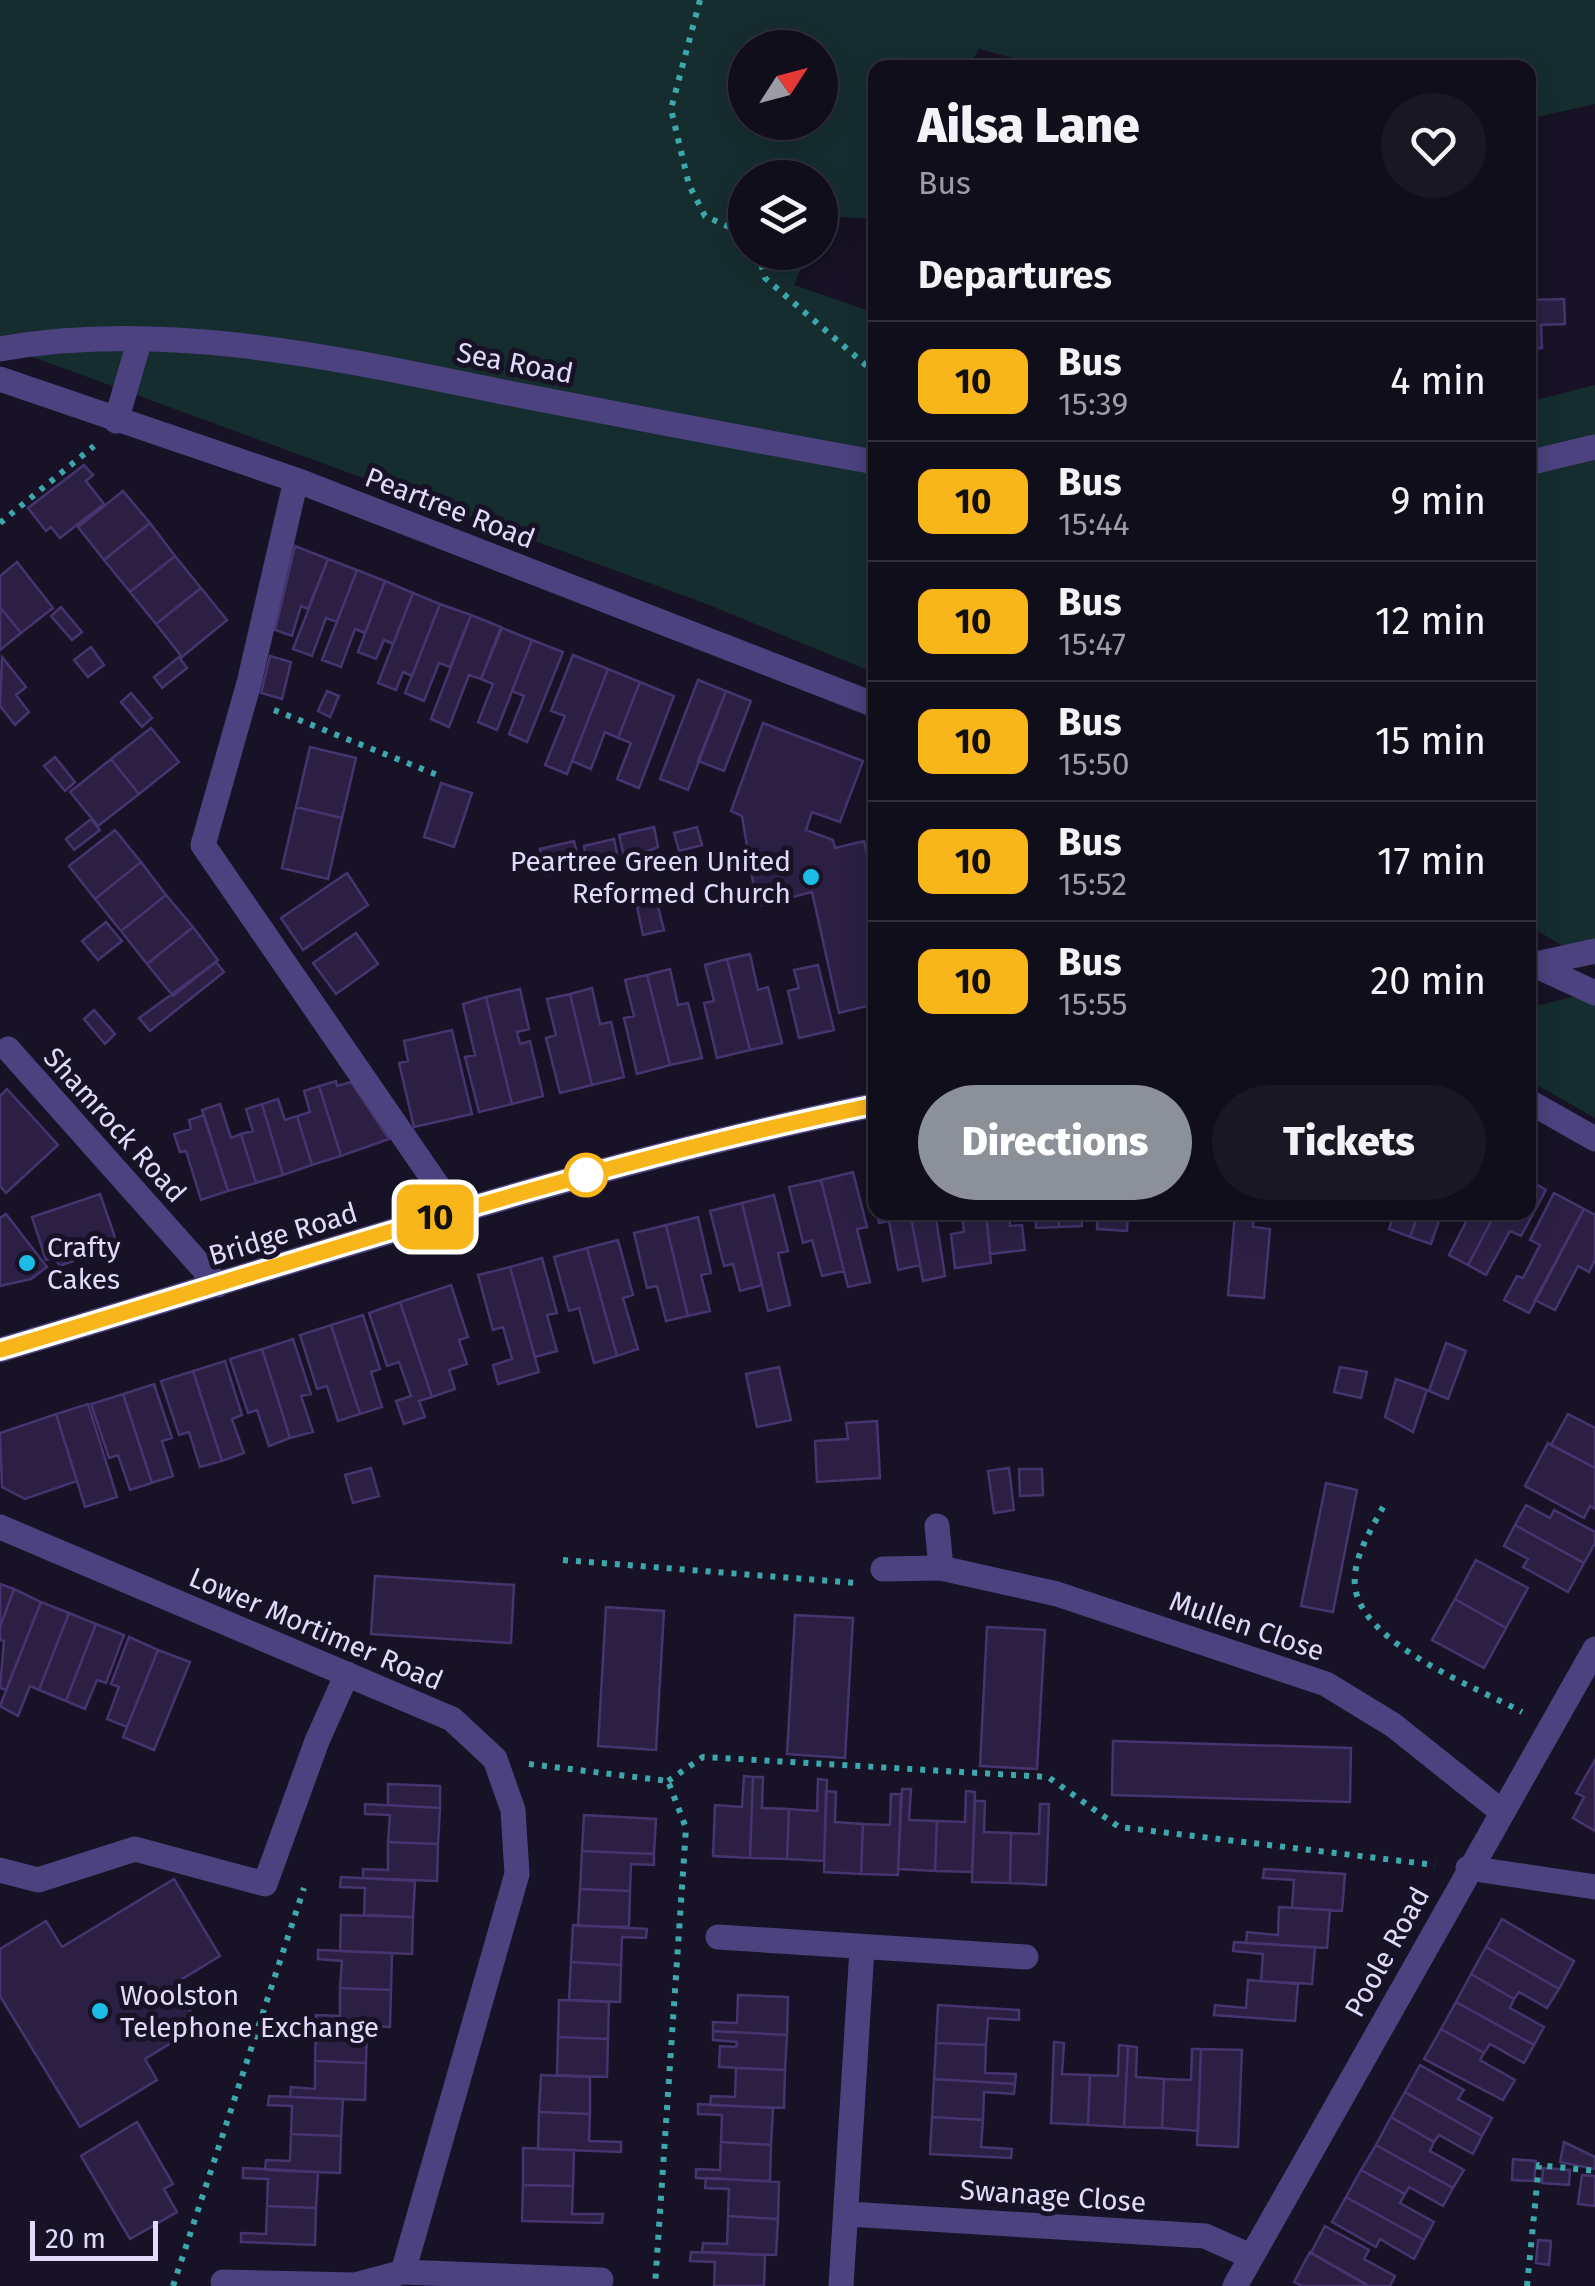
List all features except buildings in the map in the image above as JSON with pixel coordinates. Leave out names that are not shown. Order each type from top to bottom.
[{"type":"street","name":"Sea Road","points":[[0,349],[34,343],[140,339],[326,357],[868,461]]},
{"type":"street","points":[[119,422],[140,339]]},
{"type":"street","name":"Peartree Road","points":[[0,378],[296,480],[868,702]]},
{"type":"street","points":[[1536,461],[1595,448]]},
{"type":"street","points":[[296,480],[245,698],[203,845],[455,1211]]},
{"type":"street","points":[[1536,963],[1595,951]]},
{"type":"street","points":[[1536,967],[1595,992]]},
{"type":"street","name":"Shamrock Road","points":[[8,1049],[218,1286]]},
{"type":"street","points":[[1536,1105],[1595,1138]]},
{"type":"street","name":"Bridge Road","points":[[0,1350],[455,1211],[744,1132],[868,1106]]},
{"type":"street","points":[[937,1526],[941,1568]]},
{"type":"street","name":"Lower Mortimer Road","points":[[0,1527],[452,1719],[495,1759],[513,1810],[517,1874],[402,2272]]},
{"type":"street","name":"Mullen Close","points":[[882,1570],[941,1568],[1058,1594],[1326,1684],[1394,1725],[1501,1811]]},
{"type":"street","name":"Poole Road","points":[[1235,2286],[1468,1868],[1595,1650]]},
{"type":"street","points":[[0,1870],[38,1880],[135,1848],[265,1884],[316,1741],[347,1674]]},
{"type":"street","points":[[1468,1868],[1595,1887]]},
{"type":"street","points":[[718,1937],[1026,1957]]},
{"type":"street","points":[[841,2286],[862,1948]]},
{"type":"street","name":"Swanage Close","points":[[848,2214],[1206,2236],[1250,2256]]},
{"type":"street","points":[[223,2282],[355,2285],[402,2272],[602,2280]]},
{"type":"path","points":[[700,0],[671,109],[689,185],[705,216],[728,226]]},
{"type":"path","points":[[763,270],[765,278],[868,367]]},
{"type":"path","points":[[0,523],[119,422]]},
{"type":"path","points":[[245,698],[440,776]]},
{"type":"path","points":[[1384,1508],[1362,1546],[1354,1584],[1362,1610],[1402,1648],[1550,1727]]},
{"type":"path","points":[[563,1560],[860,1584],[882,1570]]},
{"type":"path","points":[[495,1759],[668,1782],[704,1757],[1048,1777],[1118,1827],[1468,1868]]},
{"type":"path","points":[[655,2286],[686,1828],[668,1782]]},
{"type":"path","points":[[173,2286],[308,1873]]},
{"type":"path","points":[[1527,2286],[1538,2165],[1595,2171]]},
{"type":"green space","points":[[0,0],[1595,0],[1595,104],[1536,117],[1536,60],[1021,60],[979,49],[973,60],[868,60],[868,219],[838,217],[838,160],[728,160],[728,270],[801,270],[794,285],[868,311],[868,670],[704,603],[0,345]]},
{"type":"green space","points":[[1595,385],[1595,966],[1536,930],[1536,400]]},
{"type":"green space","points":[[1595,991],[1595,1118],[1536,1085],[1536,1006]]},
{"type":"bus line","name":"10","points":[[0,1350],[455,1211],[744,1132],[868,1106]]},
{"type":"place","name":"Peartree Green United Reformed Church","points":[[811,877]]},
{"type":"place","name":"Crafty Cakes","points":[[27,1263]]},
{"type":"place","name":"Woolston Telephone Exchange","points":[[100,2011]]}]
